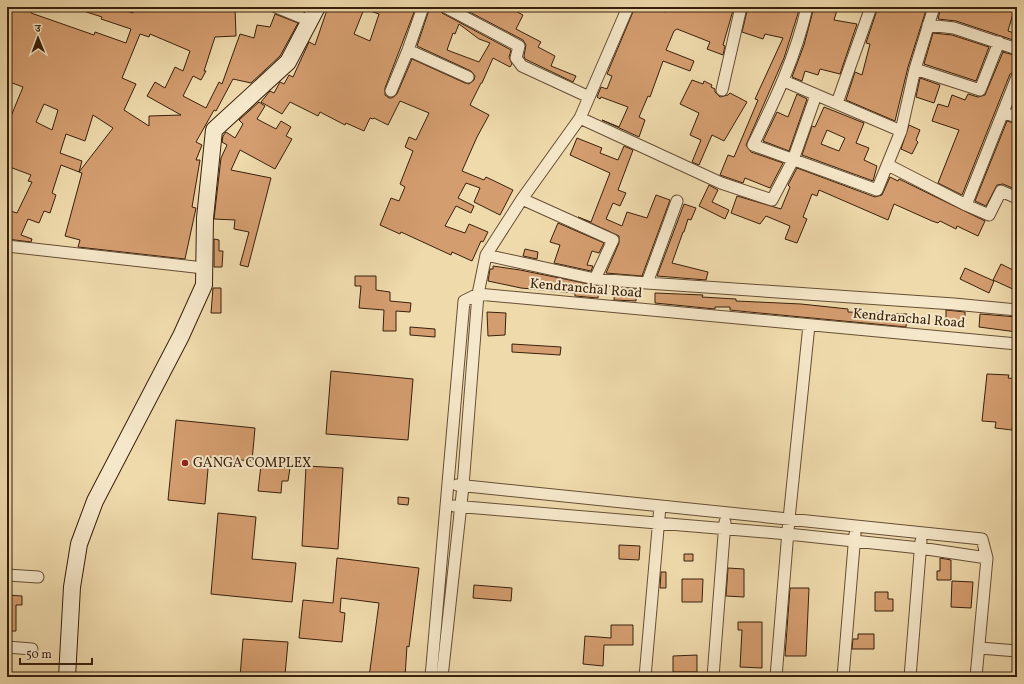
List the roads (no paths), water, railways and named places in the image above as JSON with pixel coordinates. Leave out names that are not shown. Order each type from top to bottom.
[{"type":"main road","points":[[67,677],[72,587],[79,544],[96,501],[190,317],[204,285],[205,218],[214,130],[288,62],[314,14]]},
{"type":"main road","points":[[60,677],[67,584],[73,541],[89,498],[185,310],[194,281],[204,268]]},
{"type":"street","points":[[276,7],[314,14]]},
{"type":"street","points":[[391,91],[408,50],[423,7]]},
{"type":"street","points":[[445,7],[519,46],[516,58],[522,66],[589,97]]},
{"type":"street","points":[[442,677],[463,486],[478,294],[486,255],[522,199],[580,118],[628,7]]},
{"type":"street","points":[[722,90],[741,7]]},
{"type":"street","points":[[807,7],[802,30],[784,81],[753,145],[877,190],[901,131],[915,69],[934,7]]},
{"type":"street","points":[[837,103],[871,7]]},
{"type":"street","points":[[928,25],[954,28],[1017,49]]},
{"type":"street","points":[[915,69],[980,90],[999,42]]},
{"type":"street","points":[[408,50],[468,77]]},
{"type":"street","points":[[966,205],[1004,113],[1017,77]]},
{"type":"street","points":[[784,81],[901,131]]},
{"type":"street","points":[[580,118],[721,183],[772,200],[793,160],[816,95]]},
{"type":"street","points":[[1004,113],[1017,117]]},
{"type":"street","points":[[888,165],[966,205],[989,215],[1001,191],[1017,198]]},
{"type":"street","points":[[522,199],[612,240],[595,279]]},
{"type":"street","points":[[647,283],[677,201]]},
{"type":"street","points":[[7,246],[204,268]]},
{"type":"street","points":[[486,255],[595,279],[954,304],[1017,310]]},
{"type":"street","points":[[431,677],[464,301],[478,294]]},
{"type":"street","name":"Kendranchal Road","points":[[478,294],[1017,344]]},
{"type":"street","points":[[776,677],[789,519],[809,325]]},
{"type":"street","points":[[448,484],[982,539],[987,558],[980,648],[976,677]]},
{"type":"street","points":[[591,518],[593,499]]},
{"type":"street","points":[[446,505],[788,534],[920,548],[987,558]]},
{"type":"street","points":[[645,677],[660,524],[660,506]]},
{"type":"street","points":[[713,677],[726,512]]},
{"type":"street","points":[[843,677],[855,526]]},
{"type":"street","points":[[910,677],[921,532]]},
{"type":"street","points":[[7,575],[38,577]]},
{"type":"street","points":[[7,647],[32,649]]},
{"type":"street","points":[[980,648],[1017,651]]},
{"type":"place","name":"GANGA COMPLEX","points":[[185,463]]}]
